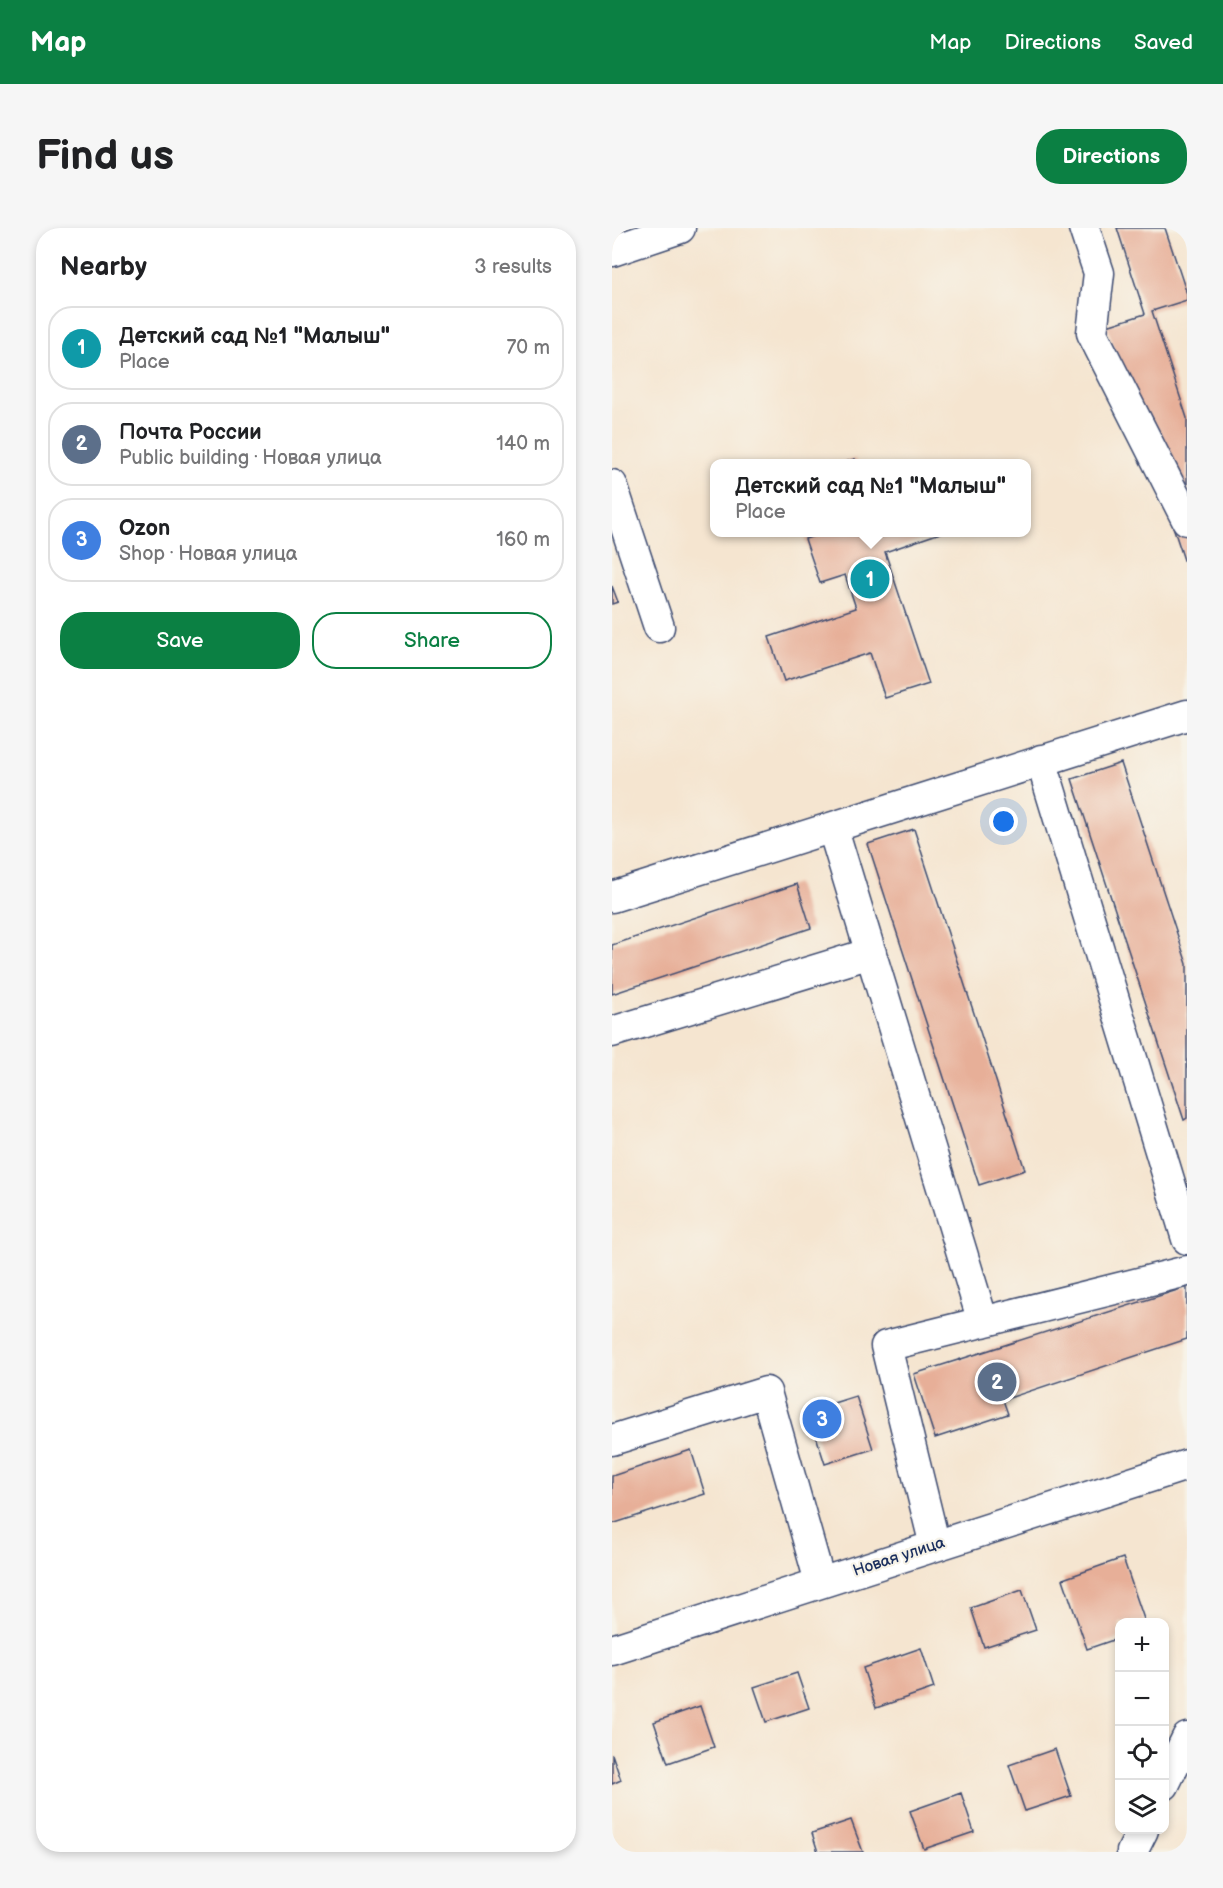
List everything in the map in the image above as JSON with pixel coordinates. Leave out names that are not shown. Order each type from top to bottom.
[{"type":"street","points":[[612,252],[680,228]]},
{"type":"street","points":[[1084,228],[1099,273],[1092,333],[1187,520]]},
{"type":"street","points":[[612,485],[659,627]]},
{"type":"street","points":[[612,897],[833,829],[1041,760],[1187,715]]},
{"type":"street","points":[[1041,760],[1187,1239]]},
{"type":"street","points":[[833,829],[983,1322]]},
{"type":"street","points":[[612,1032],[871,953]]},
{"type":"street","points":[[935,1546],[886,1346],[1187,1271]]},
{"type":"street","points":[[612,1440],[766,1392],[820,1582]]},
{"type":"street","name":"Новая улица","points":[[612,1650],[1187,1465]]},
{"type":"street","points":[[1166,1780],[1187,1738]]},
{"type":"street","points":[[1132,1852],[1141,1834]]},
{"type":"building","points":[[1117,228],[1165,228],[1187,294],[1187,300],[1152,311],[1187,418],[1187,569],[1107,326],[1145,314]]},
{"type":"building","points":[[811,537],[928,537],[885,552],[929,684],[885,698],[870,653],[784,681],[769,637],[856,608],[845,575],[820,583],[805,539]]},
{"type":"building","points":[[612,586],[618,602],[612,604]]},
{"type":"building","points":[[1121,763],[1187,964],[1187,1118],[1184,1120],[1072,779]]},
{"type":"building","points":[[914,829],[1025,1170],[979,1185],[868,844]]},
{"type":"building","points":[[797,884],[811,928],[612,994],[612,945]]},
{"type":"building","points":[[1187,1287],[1187,1339],[1003,1400],[1008,1414],[935,1438],[914,1374]]},
{"type":"building","points":[[856,1396],[873,1449],[825,1464],[808,1411]]},
{"type":"building","points":[[691,1450],[705,1494],[612,1524],[612,1476]]},
{"type":"building","points":[[1123,1558],[1144,1618],[1115,1618],[1115,1639],[1087,1649],[1063,1579]]},
{"type":"building","points":[[1022,1590],[1036,1630],[984,1647],[971,1608]]},
{"type":"building","points":[[921,1648],[934,1688],[876,1708],[863,1668]]},
{"type":"building","points":[[797,1673],[809,1708],[766,1722],[754,1687]]},
{"type":"building","points":[[700,1706],[714,1747],[668,1763],[654,1722]]},
{"type":"building","points":[[1055,1749],[1071,1796],[1025,1811],[1009,1765]]},
{"type":"building","points":[[612,1754],[621,1780],[612,1784]]},
{"type":"building","points":[[961,1793],[974,1832],[924,1849],[910,1811]]},
{"type":"building","points":[[851,1820],[863,1852],[818,1852],[812,1833]]},
{"type":"place","name":"Детский сад №1 \"Малыш\"","points":[[870,579]]},
{"type":"place","name":"Почта России","points":[[997,1382]]},
{"type":"place","name":"Ozon","points":[[822,1419]]}]
